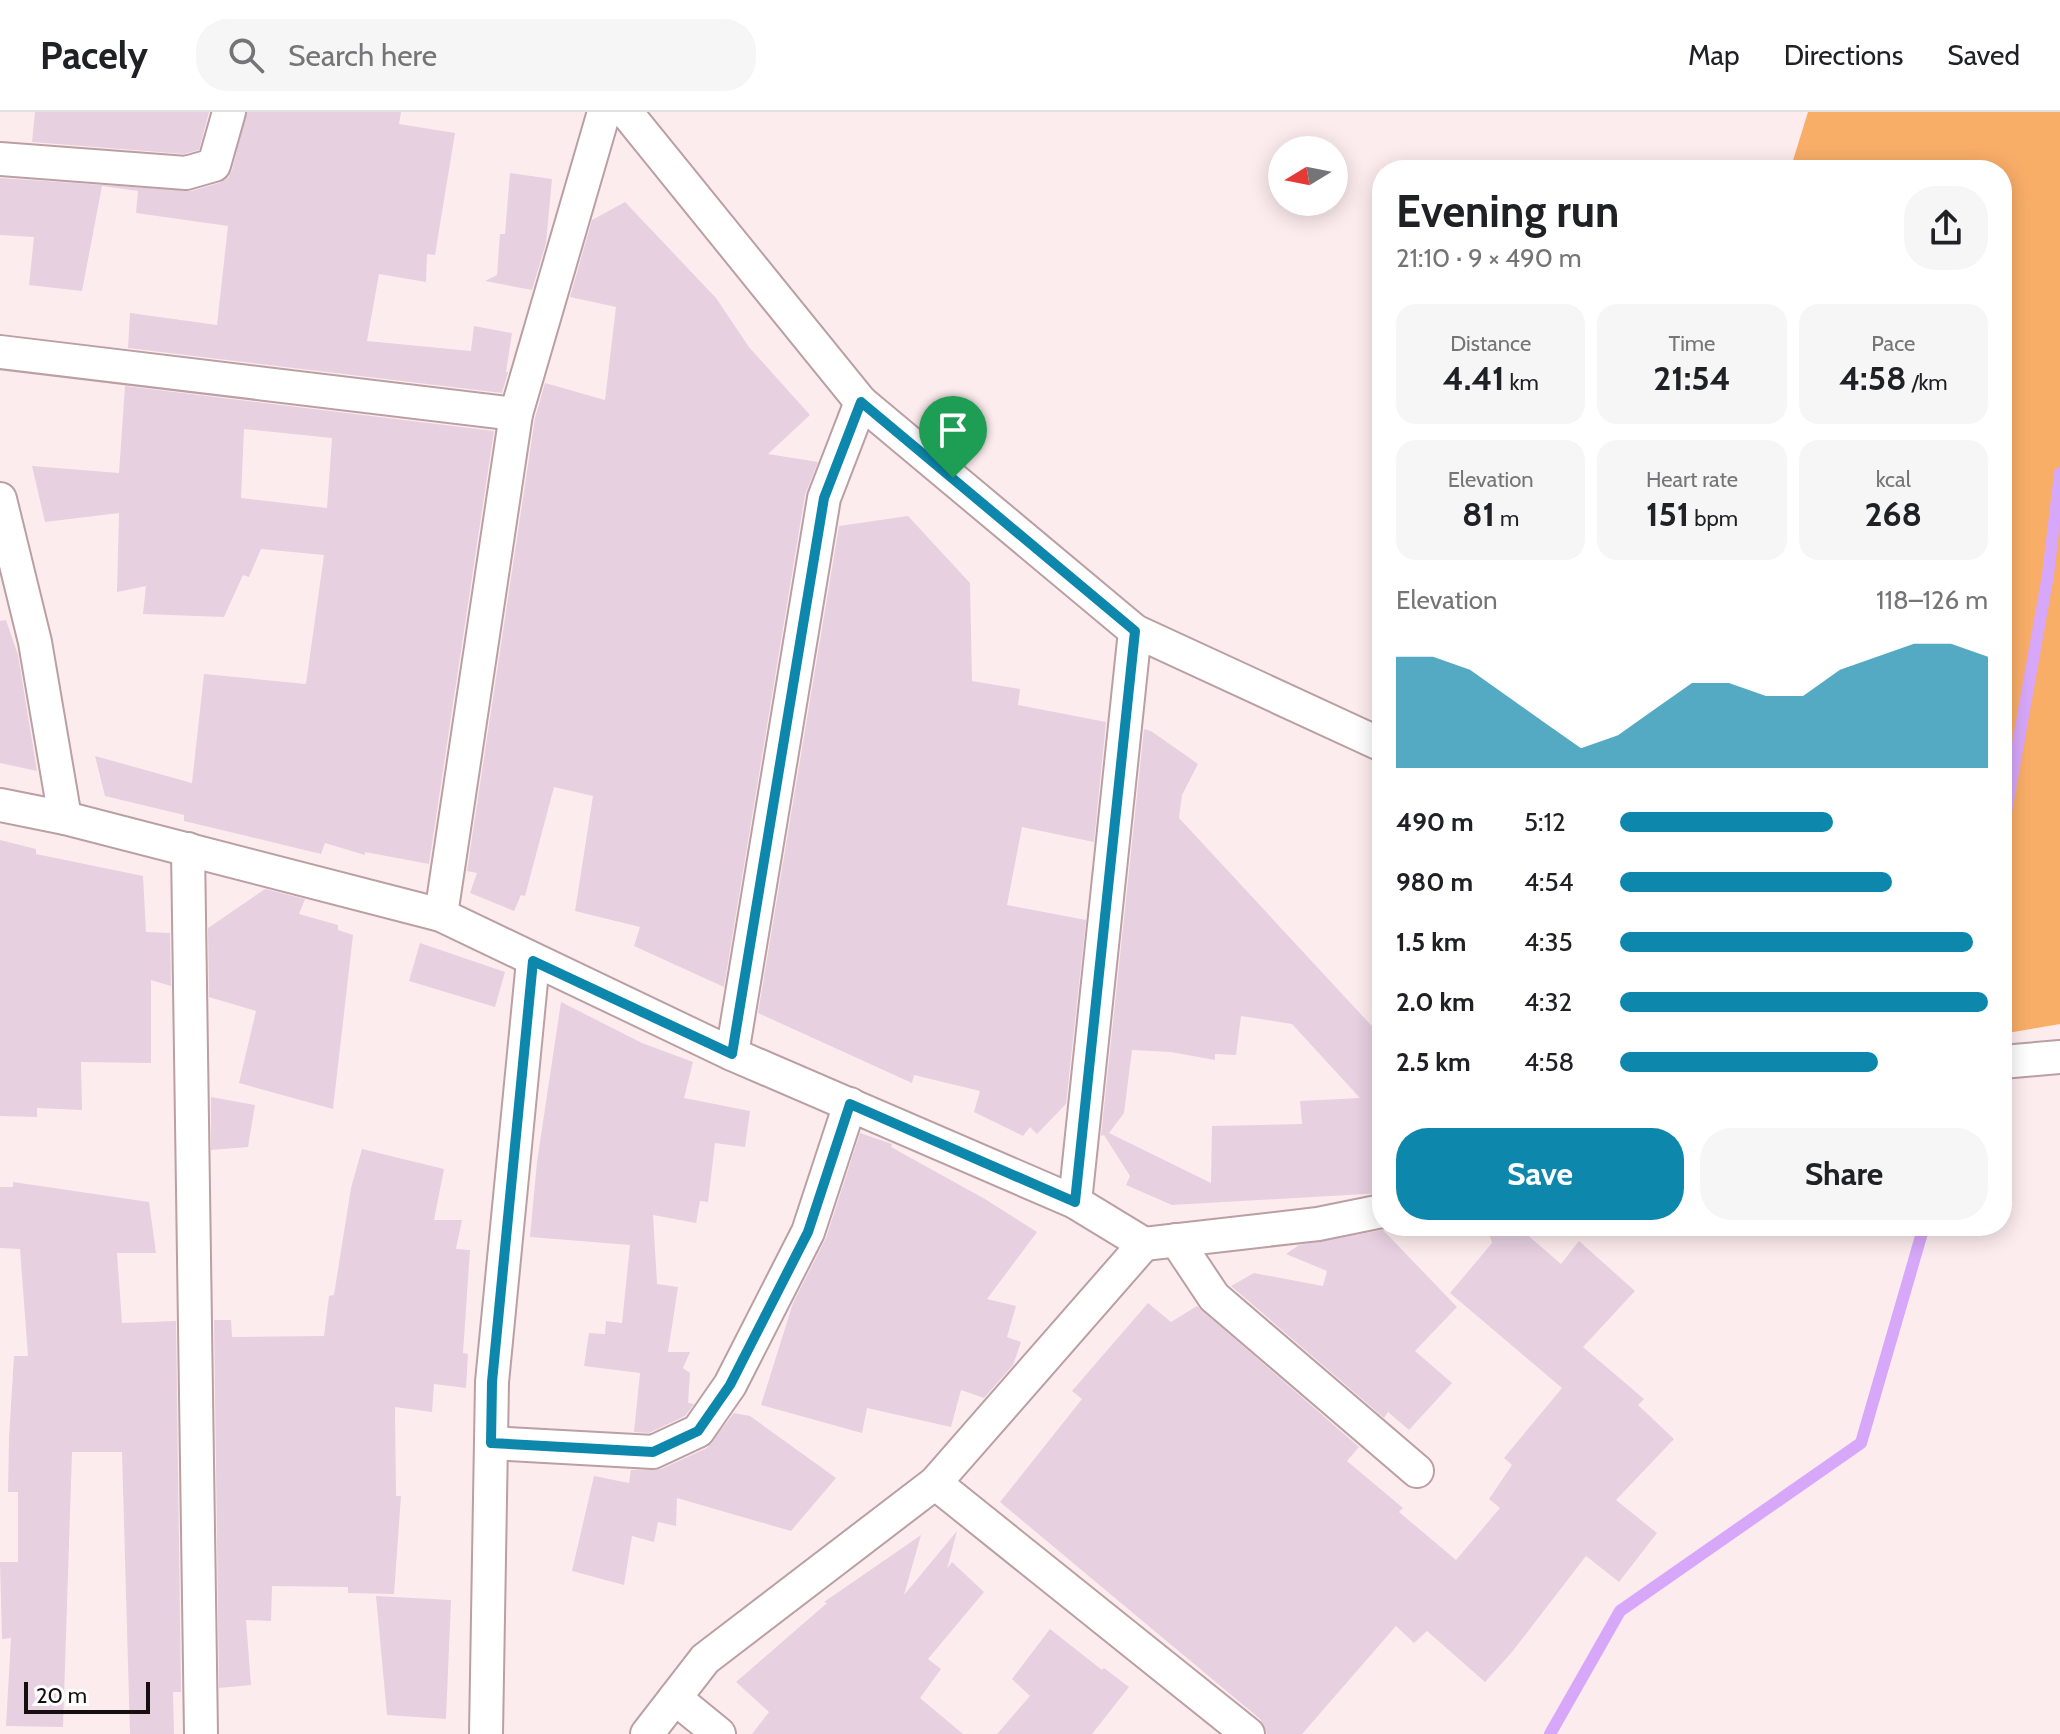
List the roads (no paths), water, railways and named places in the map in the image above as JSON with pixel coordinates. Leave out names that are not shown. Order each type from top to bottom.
[{"type":"street","points":[[0,159],[186,173],[202,171],[214,165],[229,112]]},
{"type":"street","points":[[441,915],[516,414],[604,112]]},
{"type":"street","points":[[626,112],[861,402],[1135,631],[1372,740]]},
{"type":"street","points":[[0,352],[516,414]]},
{"type":"street","points":[[732,1054],[824,498],[861,402]]},
{"type":"street","points":[[0,499],[35,642],[65,818]]},
{"type":"street","points":[[1075,1202],[1135,631]]},
{"type":"street","points":[[0,805],[65,818],[441,915],[732,1054],[1075,1202],[1144,1244],[1318,1224],[1372,1213]]},
{"type":"street","points":[[188,849],[201,1734]]},
{"type":"street","points":[[486,1734],[492,1382],[533,961]]},
{"type":"street","points":[[2012,1061],[2060,1057]]},
{"type":"street","points":[[491,1443],[653,1452],[698,1431],[730,1385],[808,1232],[850,1104]]},
{"type":"street","points":[[1176,1240],[1214,1297],[1417,1471]]},
{"type":"street","points":[[647,1734],[705,1659],[935,1483],[1144,1244]]},
{"type":"street","points":[[935,1483],[1248,1734]]},
{"type":"street","points":[[675,1698],[719,1734]]},
{"type":"waterway","points":[[2012,778],[2048,575],[2060,473]]},
{"type":"waterway","points":[[1550,1734],[1620,1611],[1861,1443],[1921,1236]]}]
